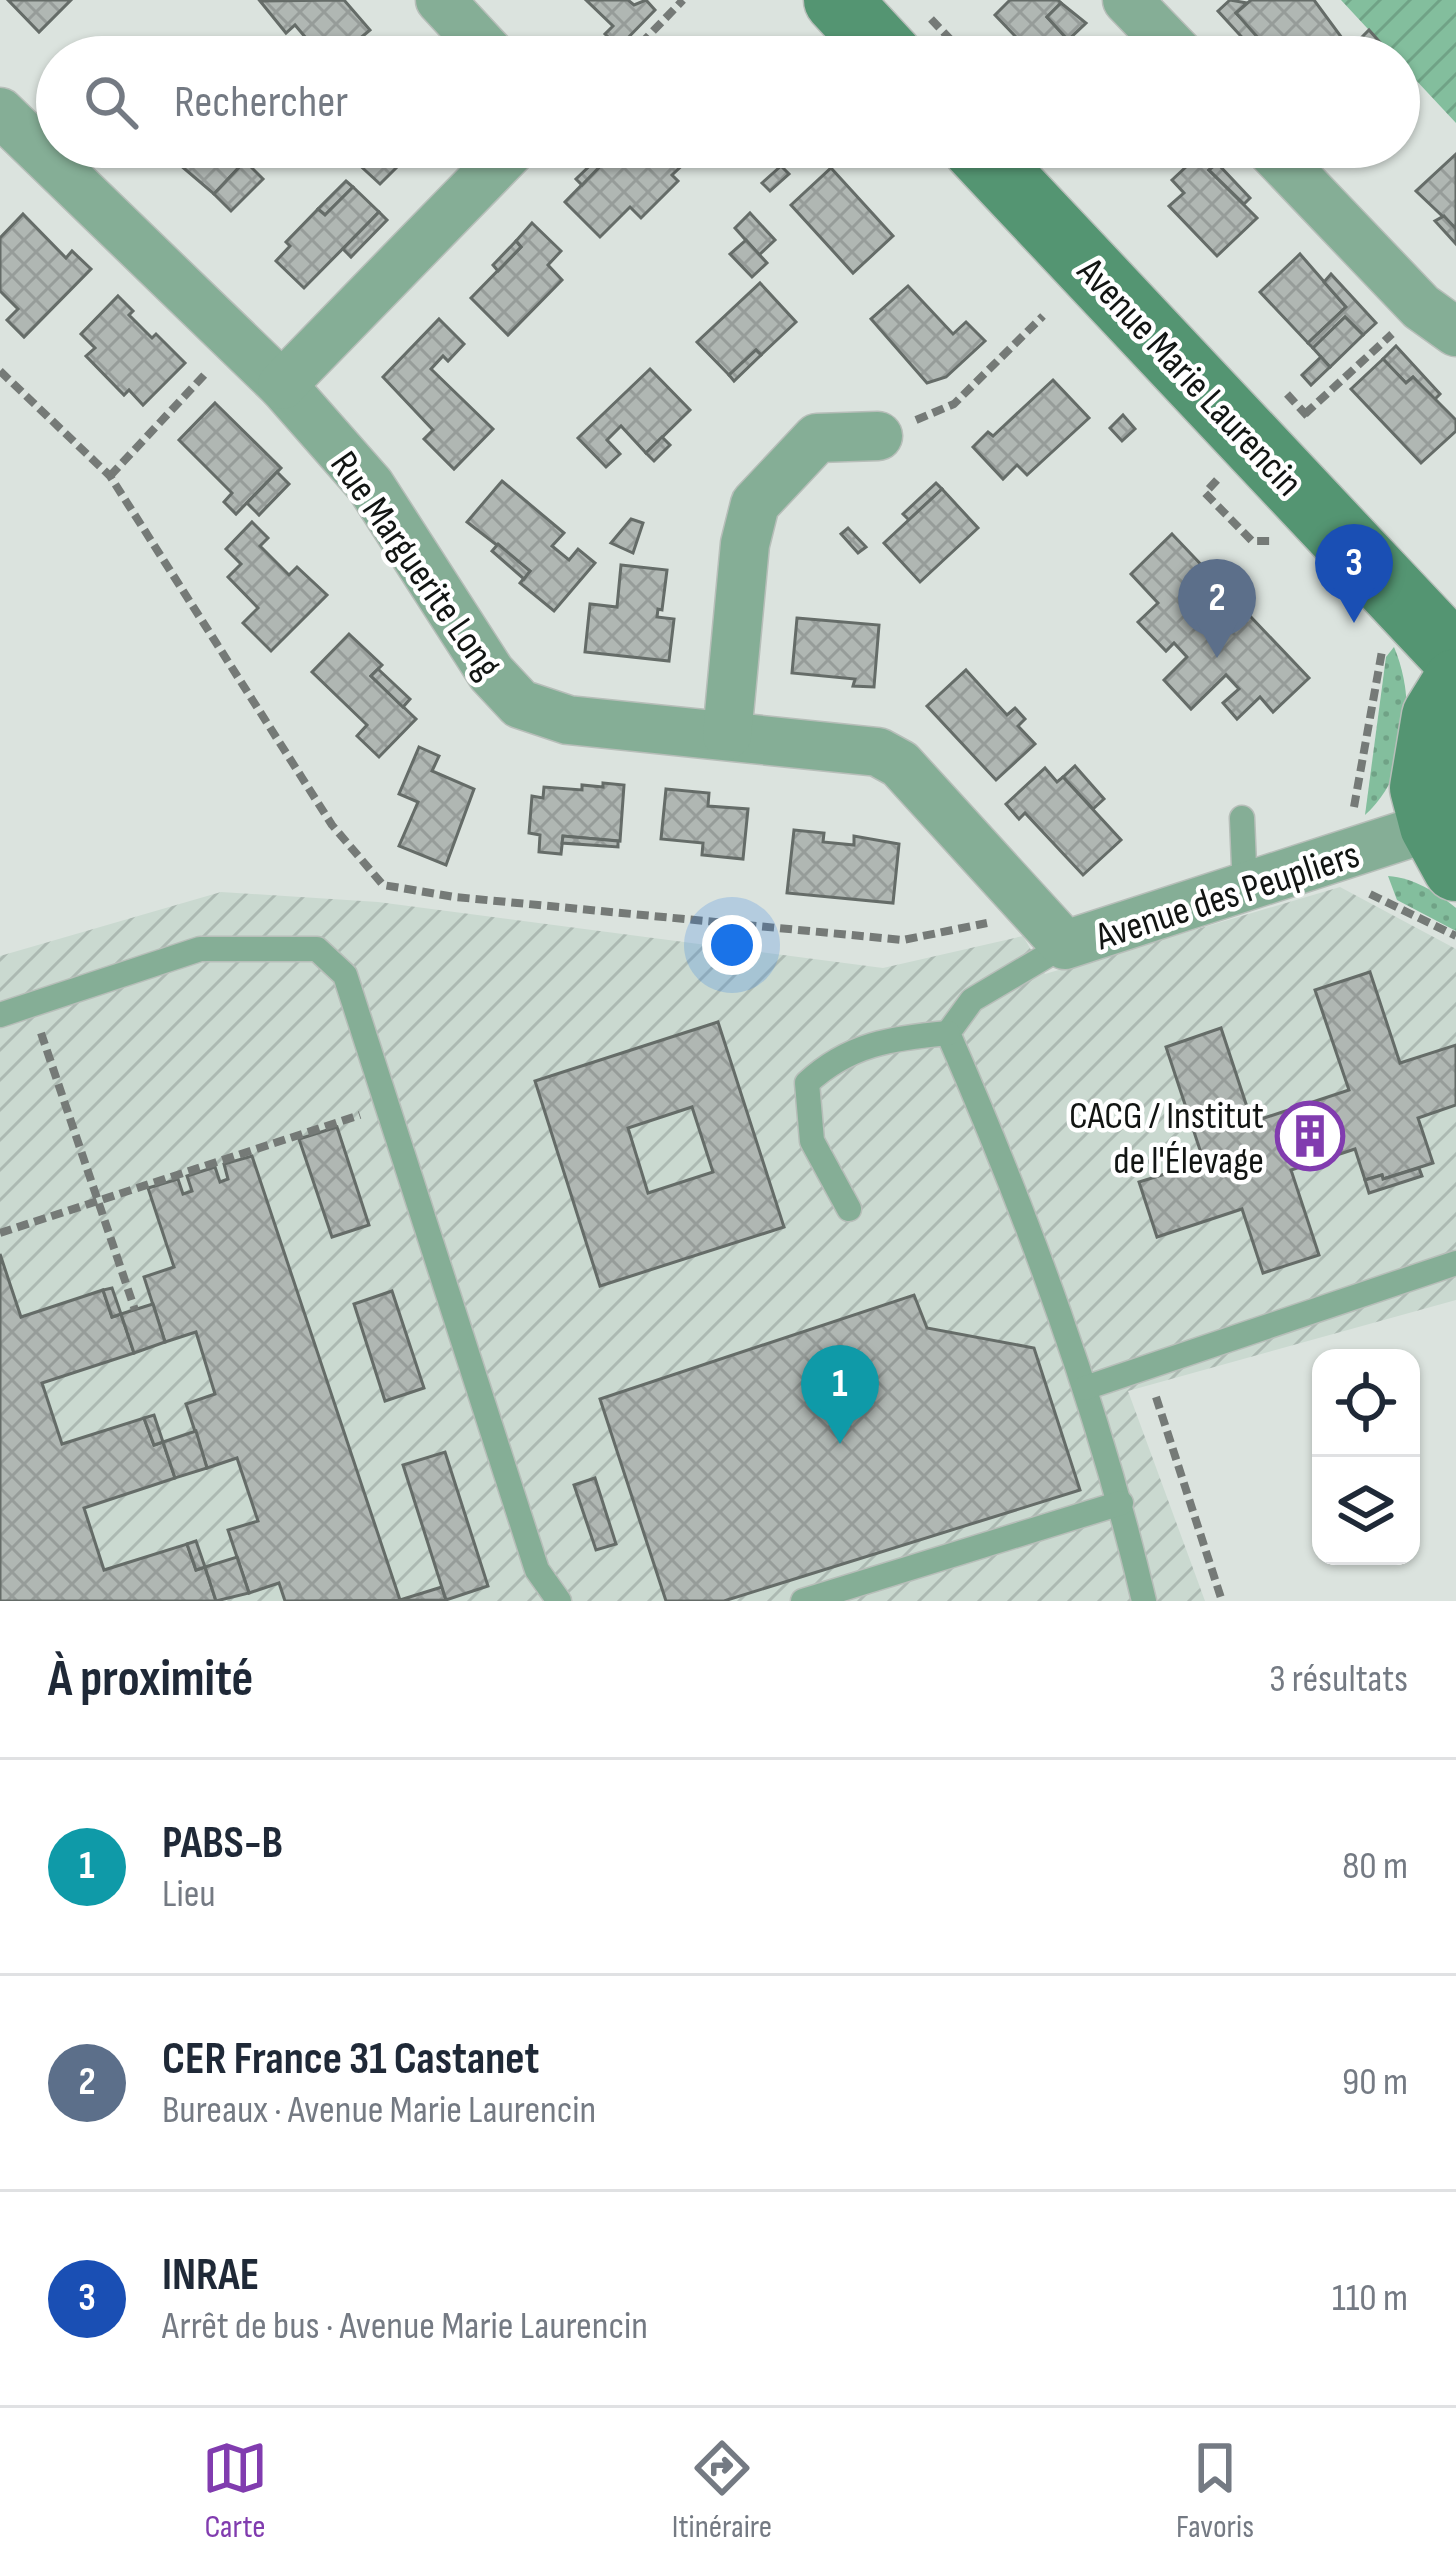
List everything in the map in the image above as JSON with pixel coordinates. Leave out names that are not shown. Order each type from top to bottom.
[{"type":"street","points":[[440,0],[473,36]]},
{"type":"street","points":[[837,0],[909,36]]},
{"type":"street","points":[[1127,0],[1162,36]]},
{"type":"street","name":"Rue Marguerite Long","points":[[0,112],[36,147]]},
{"type":"street","name":"Rue Marguerite Long","points":[[57,168],[282,385],[370,485],[491,674],[520,704],[568,720],[878,752],[900,764],[1048,929]]},
{"type":"street","points":[[282,385],[494,168]]},
{"type":"street","name":"Avenue Marie Laurencin","points":[[995,168],[1456,658]]},
{"type":"street","points":[[1289,168],[1438,320]]},
{"type":"street","points":[[728,735],[745,544],[755,504],[817,437],[878,436]]},
{"type":"street","points":[[1444,847],[1424,788],[1435,716],[1456,682]]},
{"type":"street","name":"Avenue des Peupliers","points":[[1048,929],[1444,847]]},
{"type":"lane","points":[[1242,818],[1245,890]]},
{"type":"lane","points":[[848,1209],[812,1141],[807,1083],[833,1059],[895,1038],[948,1033],[973,1000],[1048,929]]},
{"type":"lane","points":[[0,1015],[200,949],[317,949],[345,975],[537,1570],[559,1601]]},
{"type":"lane","points":[[948,1033],[1014,1185],[1085,1388],[1121,1503],[1144,1601]]},
{"type":"lane","points":[[1085,1388],[1456,1263]]},
{"type":"lane","points":[[803,1601],[1121,1503]]},
{"type":"path","points":[[648,36],[682,0]]},
{"type":"path","points":[[878,436],[953,404],[1042,316]]},
{"type":"path","points":[[1305,414],[1438,320]]},
{"type":"path","points":[[110,476],[235,343]]},
{"type":"path","points":[[0,371],[110,476],[332,825],[383,885],[454,897],[903,940],[1048,929]]},
{"type":"path","points":[[32,1005],[135,1310]]},
{"type":"path","points":[[0,1233],[390,1106]]},
{"type":"path","points":[[1146,1367],[1222,1601]]},
{"type":"shaded area","points":[[1340,887],[1456,949],[1456,1300],[1128,1391],[1205,1601],[0,1601],[0,956],[221,892],[378,902],[883,968],[1023,936],[1045,974]]},
{"type":"green space","points":[[1341,0],[1456,0],[1456,123],[1420,84],[1420,36],[1374,36]]},
{"type":"green space","points":[[1394,647],[1406,690],[1405,736],[1392,779],[1365,815],[1386,657]]},
{"type":"green space","points":[[1388,876],[1424,887],[1456,908],[1456,931],[1397,900]]},
{"type":"building","points":[[8,0],[71,0],[39,32]]},
{"type":"building","points":[[344,0],[370,30],[363,36],[304,36],[295,25],[286,33],[260,1]]},
{"type":"building","points":[[586,0],[628,0],[634,5],[646,0],[655,10],[630,36],[607,36],[613,26]]},
{"type":"building","points":[[1010,0],[1058,0],[1061,3],[1047,17],[1065,36],[1015,36],[995,15]]},
{"type":"building","points":[[1230,0],[1247,3],[1236,13],[1259,36],[1241,36],[1218,11]]},
{"type":"building","points":[[1251,0],[1314,0],[1341,36],[1256,36],[1236,13]]},
{"type":"building","points":[[1061,3],[1086,23],[1072,36],[1064,36],[1047,17]]},
{"type":"building","points":[[1456,154],[1456,229],[1416,191]]},
{"type":"building","points":[[184,168],[238,168],[214,194]]},
{"type":"building","points":[[238,168],[252,168],[263,179],[231,211],[214,194]]},
{"type":"building","points":[[363,168],[396,168],[380,184]]},
{"type":"building","points":[[587,168],[598,168],[582,185],[576,179]]},
{"type":"building","points":[[598,168],[679,168],[672,175],[678,181],[641,218],[630,207],[600,237],[565,202]]},
{"type":"building","points":[[779,168],[789,174],[770,191],[762,183]]},
{"type":"building","points":[[831,168],[893,236],[853,273],[791,205]]},
{"type":"building","points":[[1185,168],[1211,168],[1257,218],[1217,256],[1169,206],[1184,193],[1172,180]]},
{"type":"building","points":[[1222,168],[1250,198],[1244,204],[1209,170]]},
{"type":"building","points":[[346,181],[353,187],[325,215],[318,209]]},
{"type":"building","points":[[353,187],[379,212],[304,288],[276,261],[290,246],[286,242],[318,209],[325,215]]},
{"type":"building","points":[[379,212],[387,220],[351,257],[343,249]]},
{"type":"building","points":[[750,213],[775,240],[759,255],[735,228]]},
{"type":"building","points":[[23,214],[66,258],[72,251],[91,269],[24,337],[7,320],[18,309],[0,291],[0,238]]},
{"type":"building","points":[[1444,216],[1456,229],[1456,244],[1435,221]]},
{"type":"building","points":[[532,223],[561,251],[548,265],[562,280],[508,335],[471,298],[521,247],[516,241]]},
{"type":"building","points":[[746,240],[767,263],[752,277],[730,254]]},
{"type":"building","points":[[516,241],[521,247],[498,271],[493,265]]},
{"type":"building","points":[[1300,254],[1346,307],[1308,343],[1260,292]]},
{"type":"building","points":[[1331,274],[1376,323],[1363,335],[1345,317],[1313,348],[1308,343],[1346,307],[1324,282]]},
{"type":"building","points":[[760,283],[796,322],[761,355],[756,350],[729,375],[697,342]]},
{"type":"building","points":[[908,286],[953,334],[966,322],[985,341],[946,377],[927,383],[871,319]]},
{"type":"building","points":[[118,296],[152,338],[156,334],[185,363],[143,405],[129,390],[124,395],[86,356],[95,348],[81,334]]},
{"type":"building","points":[[1345,317],[1363,335],[1330,367],[1313,348]]},
{"type":"building","points":[[439,319],[464,344],[448,361],[443,356],[431,369],[493,429],[454,469],[424,439],[433,430],[383,377]]},
{"type":"building","points":[[1396,346],[1440,394],[1434,400],[1413,377],[1406,383],[1383,359]]},
{"type":"building","points":[[756,350],[761,355],[734,381],[729,375]]},
{"type":"building","points":[[1321,357],[1330,367],[1311,385],[1302,375]]},
{"type":"building","points":[[1383,359],[1406,383],[1413,377],[1456,420],[1456,431],[1421,463],[1351,389]]},
{"type":"building","points":[[650,369],[690,410],[646,453],[621,426],[607,440],[620,454],[606,467],[578,438]]},
{"type":"building","points":[[1053,380],[1089,418],[1027,475],[1017,465],[1003,479],[973,447],[988,432],[993,436]]},
{"type":"building","points":[[215,403],[281,468],[236,514],[224,502],[232,493],[179,440]]},
{"type":"building","points":[[1123,415],[1135,429],[1122,441],[1110,428]]},
{"type":"building","points":[[662,437],[670,445],[654,461],[646,453]]},
{"type":"building","points":[[277,472],[289,484],[259,515],[247,503]]},
{"type":"building","points":[[502,481],[564,533],[552,546],[569,560],[578,549],[595,563],[554,611],[520,583],[530,571],[467,522]]},
{"type":"building","points":[[936,483],[942,489],[909,520],[903,514]]},
{"type":"building","points":[[942,489],[978,528],[920,582],[884,543]]},
{"type":"building","points":[[631,519],[643,523],[633,553],[611,543]]},
{"type":"building","points":[[252,522],[268,538],[260,546],[289,575],[297,567],[327,595],[271,651],[243,623],[258,608],[228,577],[241,564],[226,549]]},
{"type":"building","points":[[848,528],[866,547],[858,553],[841,534]]},
{"type":"building","points":[[1172,534],[1309,678],[1273,712],[1260,697],[1237,719],[1223,703],[1239,689],[1226,675],[1191,709],[1164,680],[1187,657],[1174,643],[1166,651],[1138,622],[1158,603],[1131,574]]},
{"type":"building","points":[[498,544],[530,571],[524,579],[492,551]]},
{"type":"building","points":[[621,565],[667,570],[657,617],[674,619],[669,661],[585,652],[590,604],[617,607]]},
{"type":"building","points":[[797,618],[879,625],[874,687],[853,686],[855,679],[792,673]]},
{"type":"building","points":[[349,634],[382,665],[371,676],[416,719],[379,757],[357,736],[367,725],[312,672]]},
{"type":"building","points":[[378,669],[410,699],[403,707],[371,676]]},
{"type":"building","points":[[966,670],[1007,715],[1015,708],[1025,719],[1018,726],[1035,744],[996,780],[927,706]]},
{"type":"building","points":[[419,747],[439,756],[432,771],[474,789],[446,865],[399,846],[418,802],[399,794]]},
{"type":"building","points":[[1075,766],[1104,799],[1093,809],[1063,777]]},
{"type":"building","points":[[1045,768],[1057,782],[1063,777],[1121,840],[1083,875],[1025,813],[1019,819],[1006,804]]},
{"type":"building","points":[[603,783],[624,785],[620,841],[563,836],[561,854],[539,852],[540,835],[529,833],[532,796],[543,798],[544,787],[582,790],[582,785],[603,787]]},
{"type":"building","points":[[666,789],[709,793],[708,806],[748,809],[743,859],[702,855],[703,843],[661,839]]},
{"type":"building","points":[[794,830],[824,833],[823,842],[854,845],[854,836],[899,844],[893,903],[787,893]]},
{"type":"building","points":[[563,836],[618,841],[618,847],[562,843]]},
{"type":"building","name":"CACG / Institut de l'Élevage","points":[[1370,972],[1400,1063],[1456,1045],[1456,1105],[1418,1118],[1433,1163],[1365,1180],[1355,1149],[1291,1170],[1319,1255],[1263,1273],[1242,1209],[1157,1237],[1139,1182],[1204,1162],[1166,1047],[1221,1028],[1252,1122],[1349,1090],[1315,990]]},
{"type":"building","points":[[718,1022],[784,1227],[600,1286],[535,1081]],"holes":[[[692,1107],[713,1172],[648,1193],[628,1128]]]},
{"type":"building","points":[[337,1127],[369,1225],[332,1237],[299,1139]]},
{"type":"building","points":[[252,1156],[400,1600],[442,1587],[446,1600],[285,1601],[279,1583],[249,1593],[228,1530],[258,1521],[237,1458],[207,1468],[186,1404],[215,1394],[196,1332],[165,1342],[144,1277],[174,1267],[148,1188],[178,1179],[183,1194],[192,1191],[187,1176],[215,1167],[220,1182],[228,1179],[224,1164]]},
{"type":"building","points":[[1419,1168],[1422,1176],[1369,1193],[1365,1180]]},
{"type":"building","points":[[0,1254],[21,1317],[103,1290],[112,1317],[121,1314],[134,1353],[42,1383],[62,1444],[144,1418],[154,1445],[163,1442],[175,1478],[84,1508],[104,1570],[187,1544],[196,1570],[205,1567],[216,1601],[0,1601]]},
{"type":"building","points":[[112,1288],[121,1314],[112,1317],[103,1290]]},
{"type":"building","points":[[392,1291],[424,1388],[385,1401],[354,1304]]},
{"type":"building","points":[[914,1295],[927,1328],[1034,1348],[1080,1490],[724,1601],[666,1601],[600,1399]]},
{"type":"building","points":[[153,1304],[165,1342],[134,1353],[121,1314]]},
{"type":"building","points":[[154,1415],[163,1442],[154,1445],[144,1418]]},
{"type":"building","points":[[196,1431],[207,1468],[175,1478],[163,1442]]},
{"type":"building","points":[[445,1452],[488,1586],[446,1600],[403,1465]]},
{"type":"building","points":[[595,1478],[616,1544],[596,1550],[574,1485]]},
{"type":"building","points":[[196,1541],[205,1567],[196,1570],[187,1544]]},
{"type":"building","points":[[237,1557],[249,1593],[216,1601],[205,1567]]},
{"type":"place","name":"INRAE","points":[[1354,623]]},
{"type":"place","name":"CER France 31 Castanet","points":[[1217,658]]},
{"type":"place","name":"CACG / Institut de l'Élevage","points":[[1310,1136]]},
{"type":"place","name":"PABS-B","points":[[840,1444]]}]
